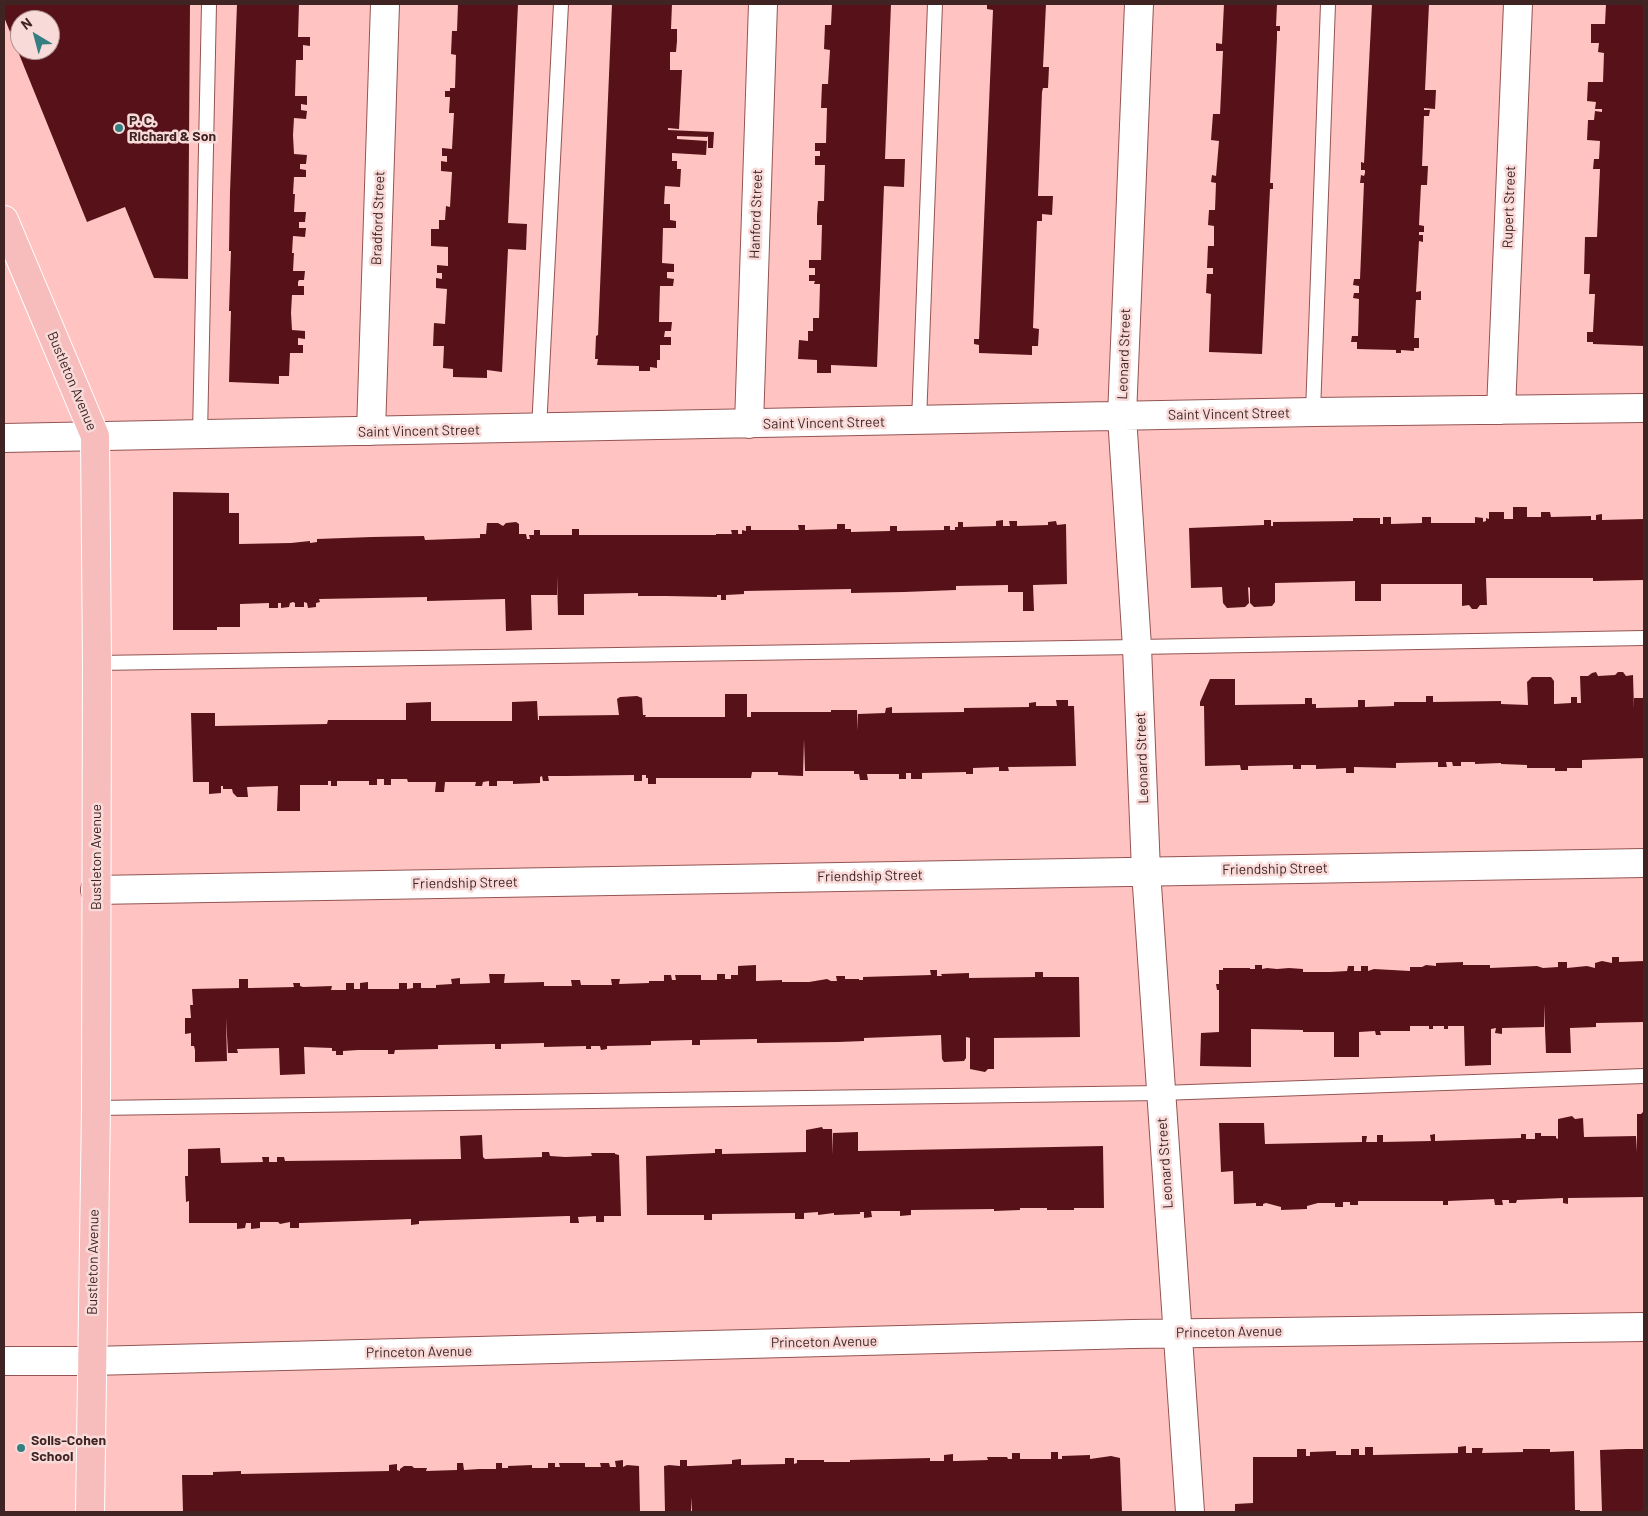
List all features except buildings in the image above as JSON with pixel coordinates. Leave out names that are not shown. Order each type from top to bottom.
[{"type":"main road","name":"Bustleton Avenue","points":[[4,220],[95,436],[97,663],[96,1108],[90,1512]]},
{"type":"street","name":"Bradford Street","points":[[371,432],[385,4]]},
{"type":"street","name":"Hanford Street","points":[[749,424],[763,4]]},
{"type":"street","name":"Leonard Street","points":[[1139,4],[1122,416],[1138,647],[1146,871],[1190,1512]]},
{"type":"street","name":"Rupert Street","points":[[1501,410],[1518,4]]},
{"type":"street","name":"Saint Vincent Street","points":[[4,438],[538,429],[1313,412],[1644,408]]},
{"type":"street","name":"Friendship Street","points":[[95,890],[1644,863]]},
{"type":"street","name":"Princeton Avenue","points":[[4,1361],[1177,1333],[1644,1327]]},
{"type":"lane","points":[[200,435],[209,4]]},
{"type":"lane","points":[[538,429],[561,4]]},
{"type":"lane","points":[[919,421],[935,4]]},
{"type":"lane","points":[[1313,412],[1328,4]]},
{"type":"lane","points":[[97,663],[1644,638]]},
{"type":"lane","points":[[96,1108],[1161,1093],[1644,1076]]},
{"type":"place","name":"P. C. Richard & Son","points":[[119,128]]},
{"type":"place","name":"Solis-Cohen School","points":[[21,1448]]}]
